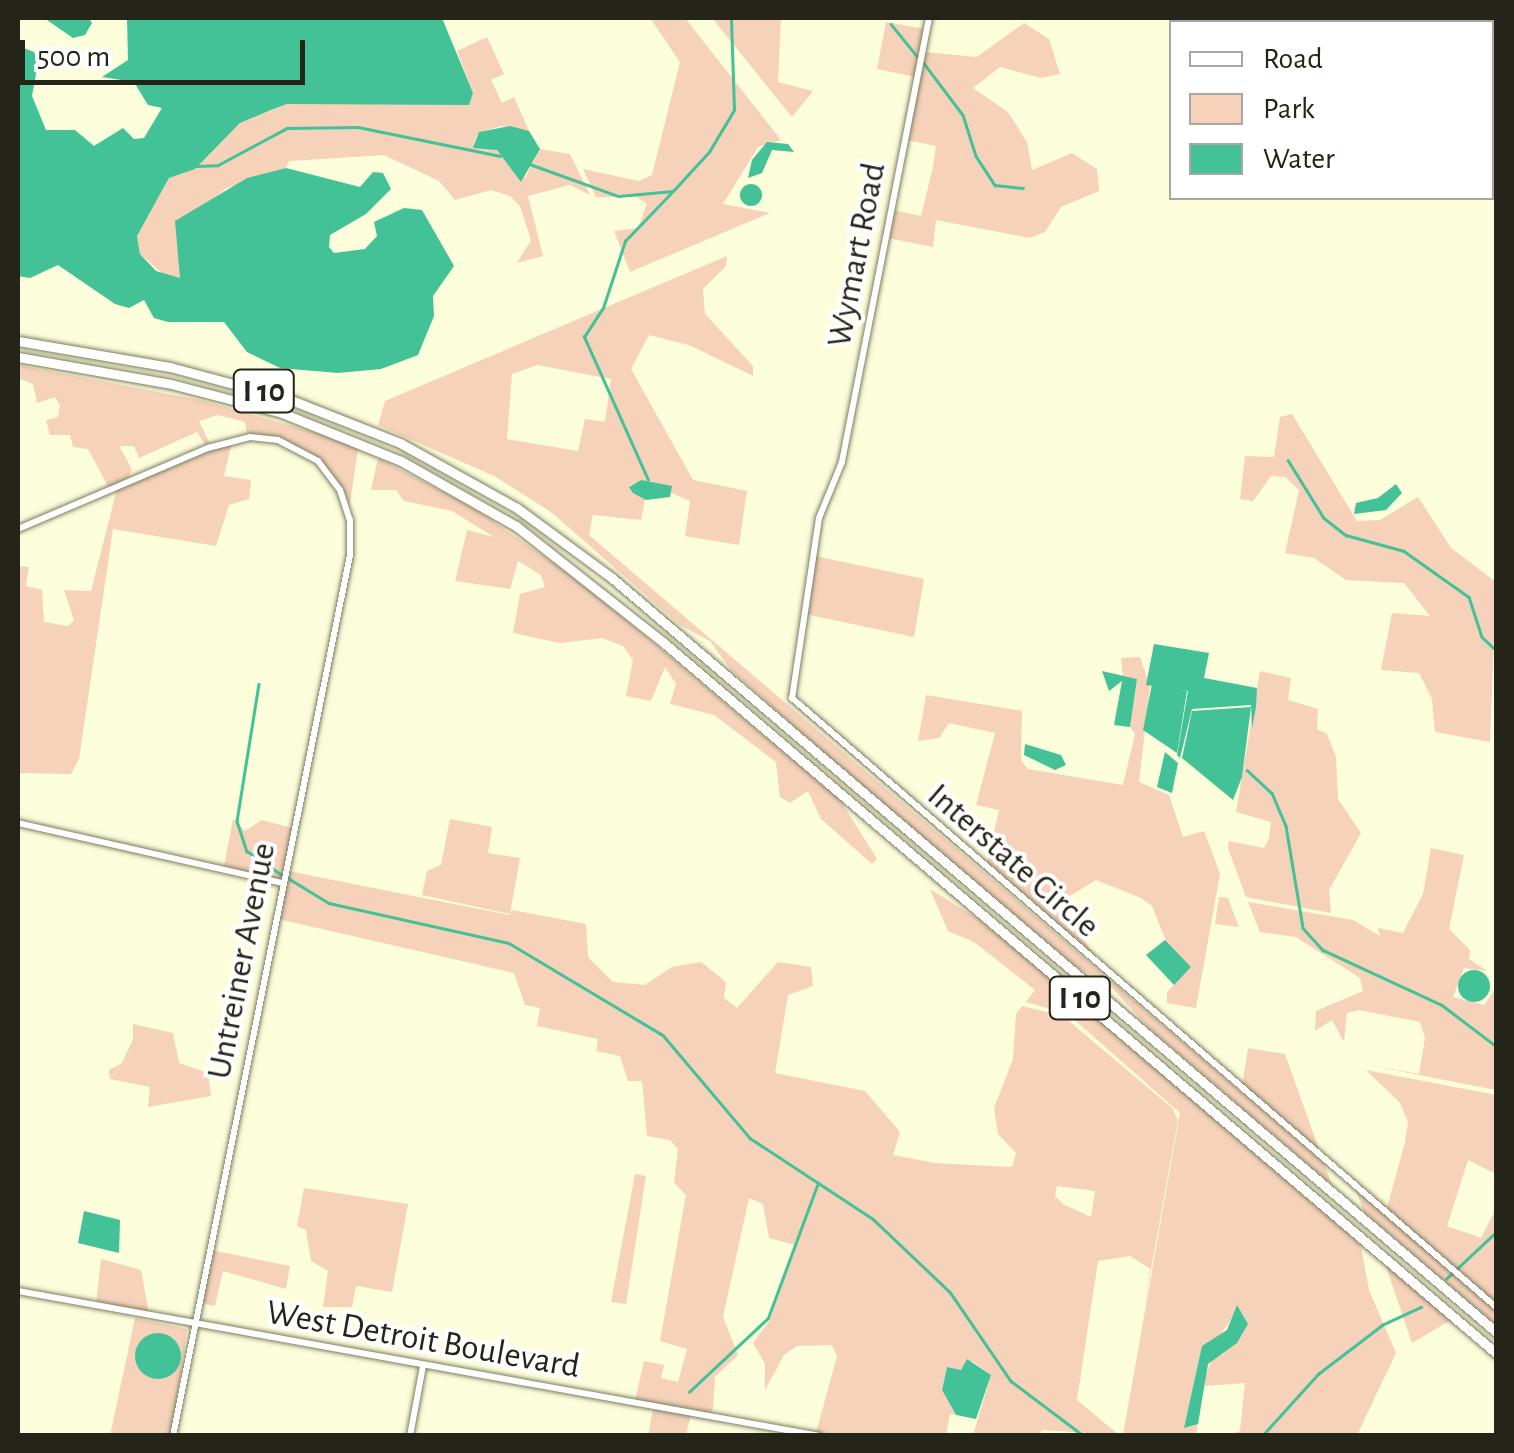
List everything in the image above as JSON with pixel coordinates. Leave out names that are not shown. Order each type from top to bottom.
[{"type":"highway","name":"I 10","points":[[18,341],[170,368],[286,398],[400,443],[517,508],[624,588],[1496,1332]]},
{"type":"highway","name":"I 10","points":[[18,357],[172,384],[292,416],[402,461],[516,526],[664,643],[1496,1353]]},
{"type":"street","name":"Wymart Road","points":[[828,500],[842,462],[929,18]]},
{"type":"street","name":"Untreiner Avenue","points":[[18,529],[236,438],[294,446],[318,462],[343,496],[350,555],[173,1436]]},
{"type":"street","name":"Interstate Circle","points":[[828,500],[819,518],[790,685],[796,705],[1496,1307]]},
{"type":"street","points":[[18,823],[283,884]]},
{"type":"street","name":"West Detroit Boulevard","points":[[18,1291],[820,1436]]},
{"type":"street","points":[[410,1436],[423,1366]]},
{"type":"green space","points":[[650,18],[685,18],[781,140],[758,147],[723,204],[770,213],[630,272],[614,231],[638,228],[647,204],[637,197],[596,197],[583,169],[639,181],[652,175],[680,62]]},
{"type":"green space","points":[[712,18],[781,18],[778,82],[813,91],[792,117]]},
{"type":"green space","points":[[886,22],[925,29],[916,77],[877,69]]},
{"type":"green space","points":[[1024,23],[1049,39],[1060,74],[1041,78],[1000,67],[973,88],[1008,112],[1027,142],[1032,170],[1072,153],[1097,169],[1099,191],[1061,207],[1045,232],[1030,238],[936,220],[933,247],[888,238],[893,210],[921,216],[933,167],[936,146],[907,140],[924,52],[977,57]]},
{"type":"green space","points":[[487,37],[504,74],[491,80],[502,103],[514,97],[529,131],[502,126],[479,132],[474,142],[497,150],[525,178],[540,149],[570,154],[590,195],[570,185],[528,196],[543,256],[517,263],[531,240],[520,206],[510,196],[491,190],[455,200],[439,181],[384,155],[289,161],[286,168],[227,188],[182,222],[181,278],[170,280],[140,254],[137,236],[169,178],[206,158],[240,123],[287,104],[469,104],[473,93],[457,51]]},
{"type":"green space","points":[[727,256],[726,266],[703,289],[705,314],[753,366],[753,376],[689,345],[649,335],[631,369],[693,480],[747,491],[739,545],[685,536],[690,501],[641,480],[629,486],[645,500],[641,520],[593,515],[589,535],[1324,1163],[1332,1185],[1152,1031],[1109,985],[1075,966],[816,746],[731,670],[710,641],[680,625],[551,512],[494,476],[378,425],[385,401]],"holes":[[[537,365],[611,379],[605,422],[585,419],[578,451],[507,439],[512,374]]]},
{"type":"green space","points":[[18,365],[200,400],[324,435],[358,449],[350,503],[307,451],[247,435],[245,422],[218,415],[199,421],[210,444],[206,446],[197,432],[139,458],[134,446],[119,446],[132,469],[128,479],[109,488],[88,449],[73,447],[70,435],[50,435],[46,420],[58,417],[60,405],[55,397],[37,403],[33,384],[18,378]]},
{"type":"green space","points":[[1292,414],[1357,521],[1380,520],[1418,497],[1451,548],[1496,582],[1490,742],[1435,732],[1432,699],[1419,673],[1381,670],[1392,613],[1430,616],[1404,583],[1346,580],[1314,558],[1285,553],[1299,490],[1285,477],[1271,476],[1253,501],[1240,499],[1245,456],[1274,457],[1280,417]]},
{"type":"green space","points":[[232,442],[224,476],[251,480],[249,499],[229,505],[216,546],[113,529],[79,759],[71,774],[18,773],[18,566],[29,567],[26,586],[42,590],[44,622],[68,626],[74,620],[64,590],[91,591],[117,489]]},
{"type":"green space","points":[[378,458],[475,509],[584,584],[840,800],[877,859],[872,864],[821,819],[808,791],[790,803],[780,797],[776,762],[714,715],[670,704],[676,684],[665,667],[651,701],[626,696],[633,660],[623,646],[602,638],[560,643],[513,633],[520,594],[545,587],[541,575],[518,561],[510,589],[455,581],[467,530],[494,537],[452,511],[404,501],[396,490],[371,490]]},
{"type":"green space","points":[[815,556],[924,579],[914,637],[805,614]]},
{"type":"green space","points":[[1140,657],[1150,686],[1139,782],[1169,795],[1183,837],[1204,831],[1220,874],[1196,1008],[1167,1003],[1167,992],[1191,967],[1169,949],[1152,906],[1141,898],[1096,880],[1057,904],[1108,973],[986,867],[999,810],[976,805],[995,733],[949,723],[939,738],[918,741],[926,695],[1022,711],[1021,760],[1028,769],[1123,785],[1135,734],[1130,727],[1137,679],[1123,676],[1121,658]]},
{"type":"green space","points":[[1260,671],[1291,678],[1288,700],[1318,709],[1317,729],[1327,734],[1336,757],[1338,799],[1361,833],[1329,890],[1331,913],[1246,897],[1228,848],[1229,841],[1264,848],[1269,838],[1271,822],[1236,812]]},
{"type":"green space","points":[[233,819],[245,831],[262,820],[292,828],[282,881],[224,866]]},
{"type":"green space","points":[[450,819],[492,827],[488,853],[520,858],[510,914],[422,895],[427,871],[441,865]]},
{"type":"green space","points":[[1431,848],[1464,855],[1449,929],[1470,950],[1469,959],[1487,971],[1464,968],[1453,997],[1484,1005],[1496,988],[1496,1090],[1363,1064],[1419,1074],[1425,1038],[1420,1022],[1359,1010],[1347,1013],[1344,1042],[1332,1020],[1315,1031],[1316,1011],[1363,991],[1360,978],[1296,937],[1260,932],[1248,902],[1353,920],[1380,936],[1378,928],[1403,933],[1423,894]]},
{"type":"green space","points":[[288,871],[509,915],[512,910],[586,924],[588,957],[613,982],[645,985],[672,967],[701,962],[726,982],[724,998],[737,1008],[778,962],[811,967],[813,986],[788,995],[775,1073],[865,1091],[900,1132],[893,1155],[935,1163],[1012,1167],[1016,1153],[998,1134],[994,1108],[1013,1059],[1016,1014],[1022,1006],[1063,1016],[1172,1108],[1178,1120],[1144,1308],[1150,1269],[1130,1256],[1098,1261],[1077,1400],[1119,1435],[1042,1430],[1040,1435],[973,1435],[991,1375],[972,1361],[961,1370],[947,1367],[942,1390],[956,1415],[950,1414],[946,1435],[816,1433],[837,1356],[832,1345],[797,1346],[784,1355],[765,1390],[765,1364],[753,1343],[770,1320],[795,1245],[769,1238],[763,1204],[749,1198],[723,1317],[738,1355],[715,1377],[713,1409],[710,1414],[635,1401],[644,1361],[664,1365],[661,1378],[678,1382],[687,1349],[660,1341],[686,1195],[674,1183],[678,1149],[670,1140],[647,1136],[642,1081],[628,1081],[620,1056],[596,1051],[598,1039],[537,1026],[540,1008],[525,1005],[514,973],[278,919]],"holes":[[[1057,1186],[1095,1191],[1091,1217],[1055,1196]]]},
{"type":"green space","points":[[930,889],[983,922],[1360,1242],[1369,1290],[1396,1353],[1357,1435],[1229,1435],[1240,1431],[1245,1383],[1205,1386],[1205,1376],[1213,1358],[1225,1353],[1235,1314],[1216,1341],[1202,1346],[1185,1428],[1198,1424],[1196,1435],[1123,1435],[1180,1113],[1068,1014],[1026,1002],[1035,990],[974,942],[948,931]]},
{"type":"green space","points":[[1219,897],[1228,898],[1239,927],[1215,924]]},
{"type":"green space","points":[[133,1024],[173,1033],[179,1063],[208,1073],[211,1096],[148,1107],[150,1087],[110,1079],[109,1070],[122,1063],[133,1039]]},
{"type":"green space","points":[[1248,1048],[1285,1054],[1321,1155],[1242,1087]]},
{"type":"green space","points":[[1366,1070],[1496,1095],[1496,1174],[1468,1160],[1447,1226],[1481,1238],[1496,1209],[1496,1304],[1352,1179],[1387,1208],[1408,1122],[1400,1103]]},
{"type":"green space","points":[[635,1174],[646,1176],[626,1304],[611,1302]]},
{"type":"green space","points":[[304,1188],[408,1204],[392,1292],[356,1286],[352,1307],[323,1307],[328,1271],[311,1261],[306,1230],[297,1226]]},
{"type":"green space","points":[[1356,1190],[1496,1309],[1496,1325],[1364,1212]]},
{"type":"green space","points":[[211,1250],[290,1266],[286,1289],[223,1271],[215,1306],[201,1303]]},
{"type":"green space","points":[[101,1259],[141,1270],[149,1314],[96,1304]]},
{"type":"green space","points":[[1385,1264],[1451,1320],[1412,1343]]},
{"type":"green space","points":[[135,1318],[187,1329],[172,1434],[110,1436]]},
{"type":"green space","points":[[653,1409],[691,1415],[686,1435],[648,1436]]},
{"type":"water","points":[[44,18],[89,18],[92,23],[85,35],[73,38]]},
{"type":"water","points":[[127,18],[442,18],[473,93],[469,105],[287,104],[271,110],[240,123],[195,169],[169,178],[137,236],[140,254],[156,271],[180,278],[175,221],[247,178],[286,168],[360,187],[373,172],[383,173],[391,189],[366,214],[330,235],[329,247],[334,253],[365,249],[377,236],[374,222],[404,208],[422,210],[454,266],[433,296],[434,316],[418,355],[381,369],[338,373],[280,368],[247,352],[224,322],[168,322],[154,318],[144,300],[129,308],[115,304],[58,265],[30,278],[18,276],[18,46],[34,52],[38,63],[32,96],[46,130],[75,130],[94,146],[123,128],[134,139],[144,138],[162,108],[148,105],[134,82],[102,77],[128,60]]},
{"type":"water","points":[[510,126],[529,131],[540,149],[521,182],[497,150],[473,148],[479,132]]},
{"type":"water","points":[[767,142],[788,144],[794,152],[772,150],[762,173],[748,178],[752,160]]},
{"type":"water","points":[[751,184],[759,187],[759,203],[751,206],[743,203],[740,195],[743,187]]},
{"type":"water","points":[[641,480],[672,486],[670,497],[646,500],[633,493],[629,487]]},
{"type":"water","points":[[1396,484],[1402,493],[1386,510],[1354,514],[1356,503],[1378,498]]},
{"type":"water","points":[[1154,644],[1209,653],[1204,678],[1257,688],[1252,728],[1251,705],[1192,709],[1180,758],[1177,755],[1188,691],[1146,685]]},
{"type":"water","points":[[1102,671],[1137,679],[1130,727],[1114,725],[1122,681],[1109,691]]},
{"type":"water","points":[[1152,684],[1187,691],[1177,753],[1143,730]]},
{"type":"water","points":[[1251,707],[1242,777],[1233,800],[1182,758],[1192,711]]},
{"type":"water","points":[[1025,744],[1061,755],[1066,765],[1055,770],[1024,755]]},
{"type":"water","points":[[1165,752],[1178,763],[1172,793],[1157,787]]},
{"type":"water","points":[[1165,940],[1191,967],[1174,985],[1146,955]]},
{"type":"water","points":[[1474,970],[1486,974],[1490,986],[1486,998],[1474,1002],[1462,998],[1458,986],[1462,974]]},
{"type":"water","points":[[84,1211],[120,1220],[119,1253],[78,1243]]},
{"type":"water","points":[[1237,1305],[1248,1324],[1237,1343],[1208,1364],[1198,1424],[1184,1428],[1202,1346],[1227,1330]]},
{"type":"water","points":[[158,1333],[174,1340],[181,1356],[174,1372],[158,1379],[142,1372],[135,1356],[142,1340]]},
{"type":"water","points":[[967,1359],[991,1375],[976,1419],[956,1415],[942,1390],[947,1367],[961,1370]]},
{"type":"waterway","points":[[527,163],[618,196],[673,191],[709,152],[734,110],[731,18]]},
{"type":"waterway","points":[[891,24],[917,56]]},
{"type":"waterway","points":[[923,62],[963,115],[976,156],[995,185],[1023,188]]},
{"type":"waterway","points":[[195,166],[218,165],[287,128],[358,127],[500,156]]},
{"type":"waterway","points":[[648,480],[584,337],[603,308],[625,241],[671,193]]},
{"type":"waterway","points":[[1288,460],[1324,518],[1346,535],[1404,551],[1469,597],[1482,637],[1496,650]]},
{"type":"waterway","points":[[259,684],[237,821],[247,851],[282,875]]},
{"type":"waterway","points":[[1247,770],[1272,793],[1286,826],[1303,928],[1323,950],[1442,1005],[1496,1046]]},
{"type":"waterway","points":[[288,878],[329,903],[509,943],[663,1035],[750,1138],[872,1218],[950,1292],[1011,1381],[1084,1436]]},
{"type":"waterway","points":[[689,1392],[768,1318],[818,1183]]},
{"type":"waterway","points":[[1446,1279],[1496,1232]]},
{"type":"waterway","points":[[1262,1436],[1318,1374],[1382,1325],[1421,1307]]}]
